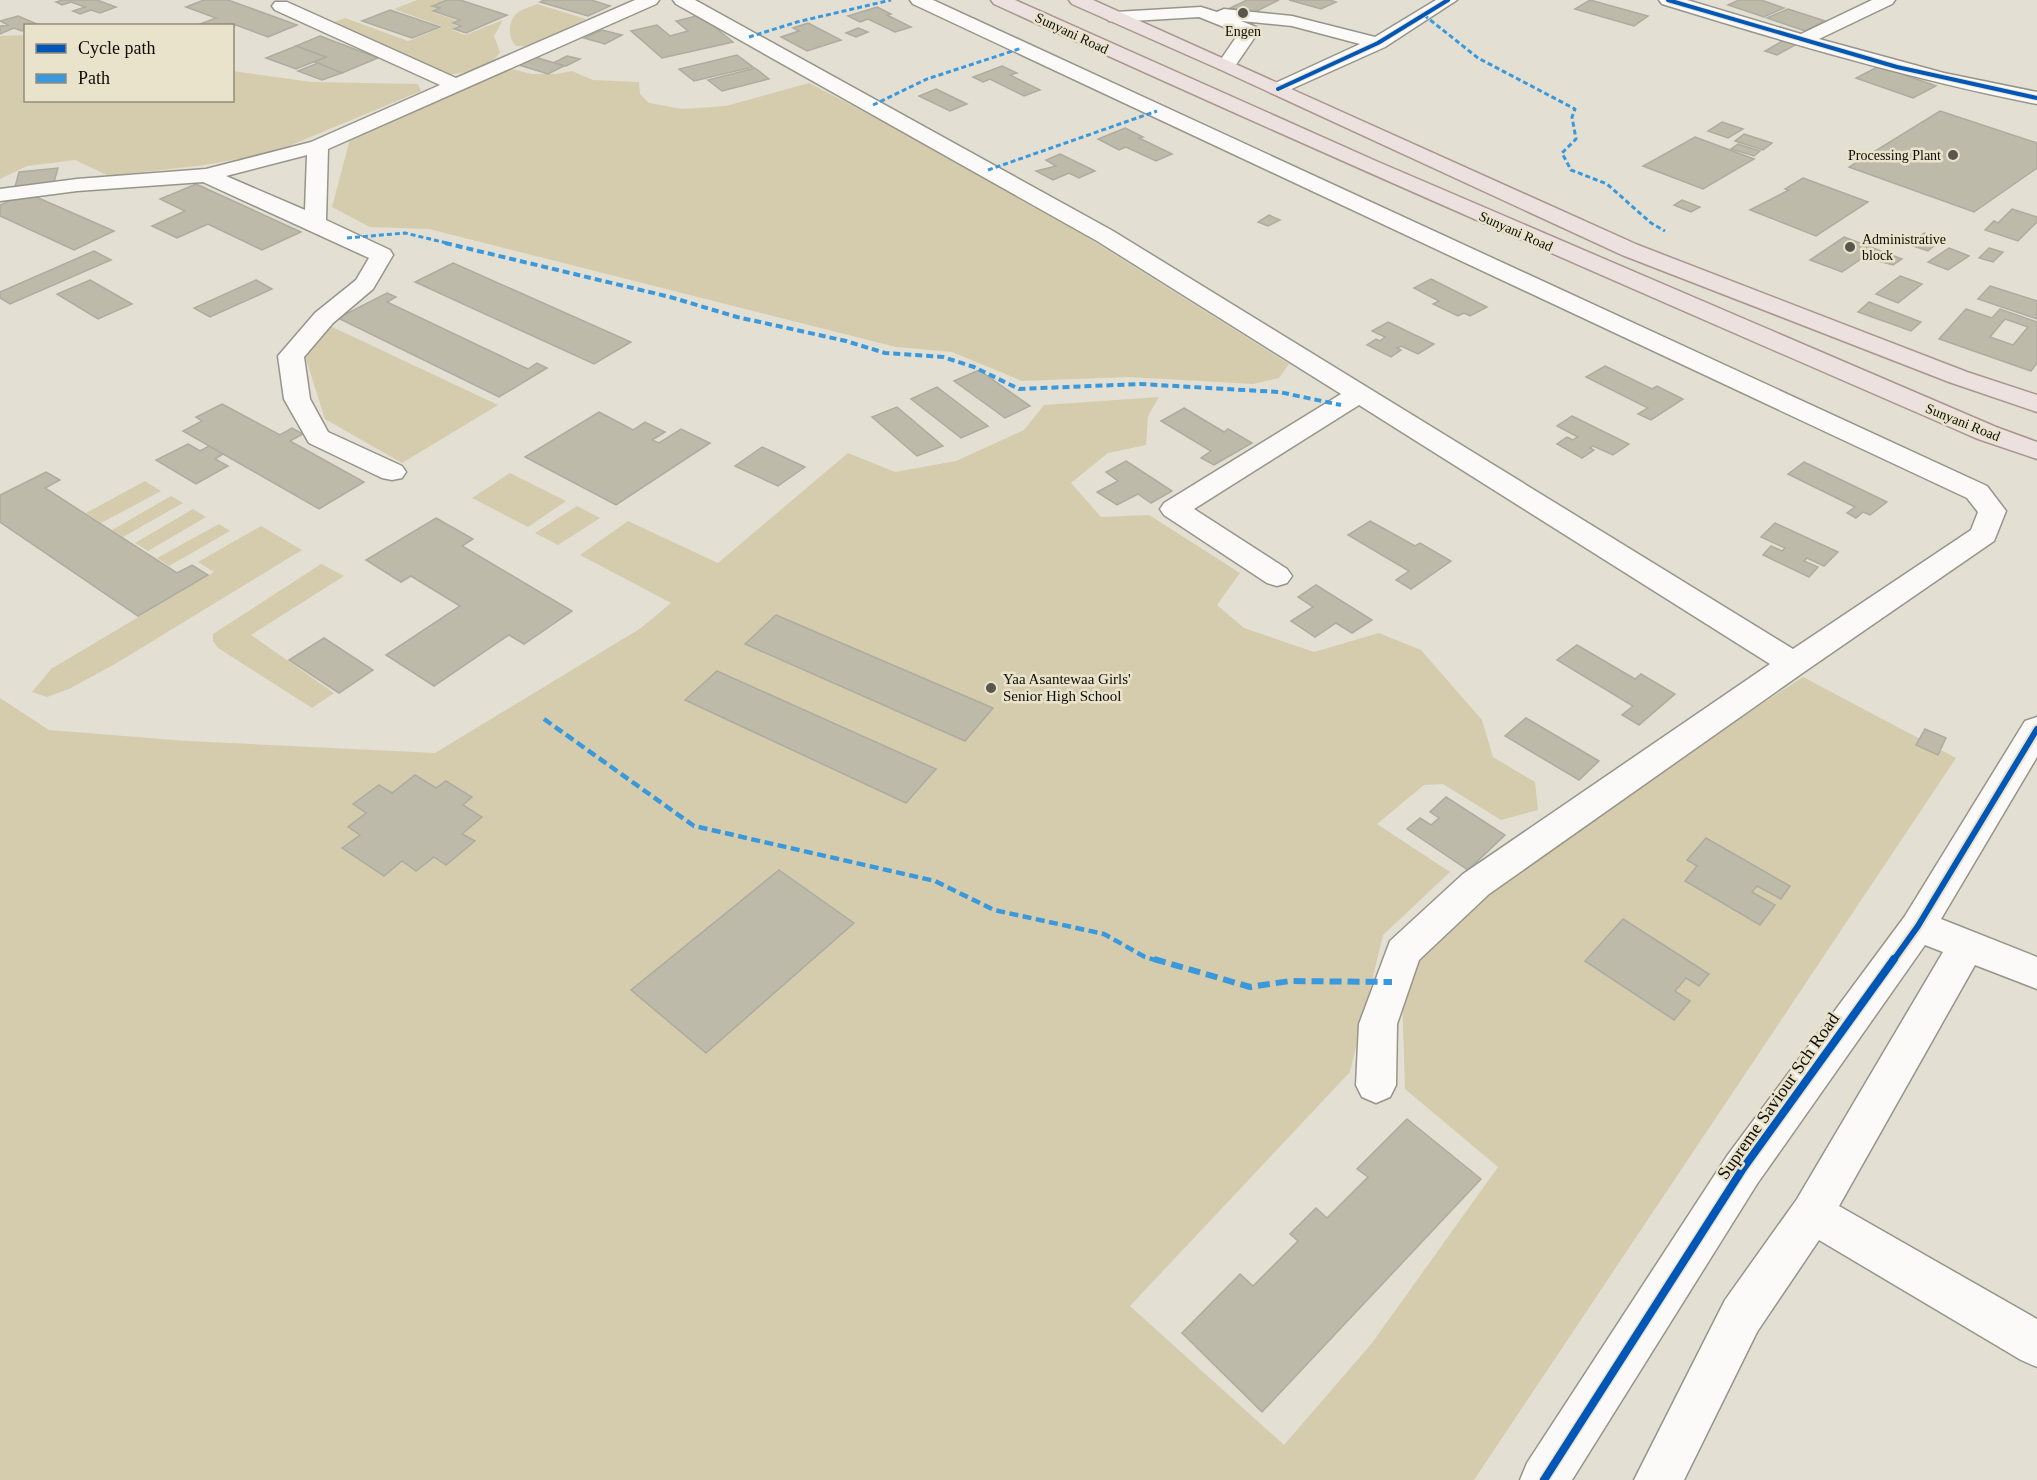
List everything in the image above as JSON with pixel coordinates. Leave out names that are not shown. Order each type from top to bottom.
[{"type":"main road","name":"Sunyani Road","points":[[1000,0],[1192,88],[1562,251],[1987,433],[2037,451]]},
{"type":"main road","name":"Sunyani Road","points":[[1078,0],[1227,65],[1630,250],[1958,377],[2037,404]]},
{"type":"street","points":[[0,195],[77,185],[206,175],[318,146],[650,0]]},
{"type":"street","points":[[682,0],[1105,236],[1793,664]]},
{"type":"street","points":[[920,0],[1977,492],[1992,512],[1984,535],[1793,664],[1476,884],[1403,952],[1378,1024],[1376,1085]]},
{"type":"street","points":[[1668,0],[1801,41],[1980,89],[2037,98]]},
{"type":"street","points":[[1801,41],[1886,0]]},
{"type":"street","points":[[1278,89],[1378,43],[1440,1]]},
{"type":"street","points":[[281,6],[455,85]]},
{"type":"street","points":[[1201,12],[1250,31],[1227,65]]},
{"type":"street","points":[[1115,17],[1201,12],[1292,21],[1378,43]]},
{"type":"street","points":[[315,223],[318,146]]},
{"type":"street","points":[[206,175],[382,255],[365,284],[324,318],[291,356],[297,399],[318,436],[392,472]]},
{"type":"street","points":[[1277,576],[1174,509],[1359,394]]},
{"type":"street","name":"Supreme Saviour Sch Road","points":[[1544,1480],[1742,1170],[1918,926],[2037,729]]},
{"type":"street","points":[[1918,926],[2037,973]]},
{"type":"street","points":[[1658,1480],[1741,1316],[1812,1213],[1967,945]]},
{"type":"street","points":[[1812,1213],[2037,1344]]},
{"type":"shaded area","points":[[417,0],[445,0],[431,6],[438,9],[432,12],[458,21],[452,23],[458,27],[452,30],[465,35],[503,20],[494,36],[500,52],[484,66],[447,75],[329,24],[345,18],[408,41],[443,27],[394,9]]},
{"type":"shaded area","points":[[537,4],[586,19],[531,46],[516,46],[510,35],[513,18],[520,11]]},
{"type":"shaded area","points":[[24,35],[24,102],[234,102],[234,71],[311,82],[418,84],[421,91],[272,153],[205,165],[109,176],[75,160],[27,166],[0,179],[0,36]]},
{"type":"shaded area","points":[[507,68],[532,74],[572,71],[593,80],[639,82],[640,94],[649,103],[682,109],[726,106],[809,83],[947,155],[1085,236],[1289,364],[1279,378],[1253,384],[1129,377],[1022,381],[952,352],[896,347],[429,229],[370,227],[332,207],[350,139]]},
{"type":"shaded area","points":[[326,324],[498,405],[402,463],[325,419],[305,356]]},
{"type":"shaded area","points":[[1159,397],[1148,416],[1146,445],[1108,453],[1071,483],[1101,517],[1149,515],[1240,573],[1217,605],[1244,628],[1314,652],[1379,633],[1421,650],[1482,720],[1493,757],[1535,782],[1538,810],[1501,820],[1443,784],[1424,785],[1377,824],[1450,872],[1383,935],[1350,1072],[1130,1306],[1284,1445],[1372,1343],[1498,1167],[1405,1089],[1402,992],[1436,931],[1519,862],[1803,677],[1956,758],[1474,1480],[0,1480],[0,698],[49,730],[187,741],[435,753],[641,628],[671,603],[580,555],[628,521],[718,563],[848,453],[895,472],[956,461],[1024,430],[1044,405]]},
{"type":"shaded area","points":[[510,473],[566,501],[528,527],[472,498]]},
{"type":"shaded area","points":[[145,481],[161,491],[101,523],[86,513]]},
{"type":"shaded area","points":[[171,496],[183,503],[123,537],[112,530]]},
{"type":"shaded area","points":[[577,506],[600,518],[558,545],[535,533]]},
{"type":"shaded area","points":[[193,509],[206,517],[148,551],[135,543]]},
{"type":"shaded area","points":[[219,524],[230,531],[169,566],[157,558]]},
{"type":"shaded area","points":[[261,526],[302,550],[115,664],[69,689],[47,697],[32,692],[51,669],[214,572],[198,562]]},
{"type":"shaded area","points":[[321,564],[344,576],[251,635],[334,693],[312,708],[218,648],[213,641],[213,634]]},
{"type":"building","points":[[97,0],[116,7],[100,13],[91,10],[80,14],[73,11],[85,7],[71,2],[62,5],[56,2]]},
{"type":"building","points":[[204,0],[228,0],[297,25],[268,37],[234,24],[200,24],[216,18],[186,7]]},
{"type":"building","points":[[447,0],[460,0],[507,15],[466,33],[454,29],[461,26],[453,23],[460,20],[433,11],[440,8],[432,6]]},
{"type":"building","points":[[544,0],[591,0],[610,6],[588,16],[540,2]]},
{"type":"building","points":[[1247,0],[1279,0],[1251,14],[1230,8]]},
{"type":"building","points":[[1289,0],[1330,0],[1336,2],[1321,9]]},
{"type":"building","points":[[1590,0],[1648,16],[1634,26],[1575,9]]},
{"type":"building","points":[[1739,0],[1761,0],[1784,8],[1764,17],[1728,5]]},
{"type":"building","points":[[877,7],[891,14],[887,15],[911,27],[895,32],[868,19],[860,22],[848,16]]},
{"type":"building","points":[[1788,9],[1825,21],[1805,31],[1767,18]]},
{"type":"building","points":[[390,10],[440,27],[412,38],[362,21]]},
{"type":"building","points":[[700,15],[733,42],[662,58],[631,31],[657,25],[670,36],[688,31],[676,21]]},
{"type":"building","points":[[18,16],[37,24],[24,24],[24,30],[14,28],[0,34],[0,26],[8,25],[0,21]]},
{"type":"building","points":[[808,23],[841,40],[807,51],[781,37],[799,31],[793,28]]},
{"type":"building","points":[[858,28],[868,32],[856,37],[846,33]]},
{"type":"building","points":[[602,30],[622,35],[605,44],[584,38]]},
{"type":"building","points":[[320,36],[378,58],[342,73],[314,62],[326,57],[296,46]]},
{"type":"building","points":[[1784,40],[1797,44],[1777,55],[1765,51]]},
{"type":"building","points":[[296,46],[326,57],[296,69],[266,58]]},
{"type":"building","points":[[737,55],[753,67],[694,81],[679,69]]},
{"type":"building","points":[[567,56],[580,59],[566,66],[553,63]]},
{"type":"building","points":[[535,57],[564,66],[548,74],[519,65]]},
{"type":"building","points":[[318,63],[342,73],[322,80],[298,71]]},
{"type":"building","points":[[1002,66],[1017,73],[1010,75],[1040,90],[1024,96],[990,79],[983,82],[973,77]]},
{"type":"building","points":[[1879,66],[1936,86],[1913,98],[1856,78]]},
{"type":"building","points":[[755,68],[769,79],[722,91],[708,80]]},
{"type":"building","points":[[936,89],[967,104],[950,111],[919,96]]},
{"type":"building","name":"Processing Plant","points":[[1940,111],[2037,143],[2037,168],[1974,212],[1849,167]]},
{"type":"building","points":[[1722,122],[1743,129],[1728,138],[1708,131]]},
{"type":"building","points":[[1125,128],[1143,137],[1139,138],[1172,154],[1156,161],[1126,147],[1119,150],[1098,139]]},
{"type":"building","points":[[1744,134],[1772,143],[1763,150],[1735,141]]},
{"type":"building","points":[[1695,137],[1754,159],[1703,189],[1643,166]]},
{"type":"building","points":[[1738,144],[1760,151],[1754,156],[1731,149]]},
{"type":"building","points":[[1060,154],[1095,171],[1079,178],[1069,173],[1053,180],[1036,171],[1056,166],[1046,160]]},
{"type":"building","points":[[58,168],[54,182],[15,187],[19,172]]},
{"type":"building","points":[[1803,178],[1868,202],[1816,236],[1750,210],[1789,190],[1785,189]]},
{"type":"building","points":[[196,184],[301,232],[262,250],[208,224],[177,238],[152,226],[185,211],[160,199]]},
{"type":"building","points":[[27,193],[114,231],[74,250],[0,216],[0,205]]},
{"type":"building","points":[[1682,200],[1700,207],[1691,212],[1674,205]]},
{"type":"building","points":[[2012,209],[2037,217],[2037,222],[2018,241],[1985,230],[1994,221],[1998,223]]},
{"type":"building","points":[[1269,215],[1280,220],[1268,226],[1258,222]]},
{"type":"building","points":[[1924,233],[1942,239],[1928,251],[1910,245]]},
{"type":"building","name":"Administrative block","points":[[1844,237],[1902,259],[1893,265],[1864,257],[1842,272],[1810,260]]},
{"type":"building","points":[[1949,248],[1969,256],[1948,270],[1928,262]]},
{"type":"building","points":[[1989,248],[2003,252],[1993,262],[1979,258]]},
{"type":"building","points":[[94,251],[111,260],[10,304],[0,298],[0,292]]},
{"type":"building","points":[[453,263],[631,342],[594,364],[415,282]]},
{"type":"building","points":[[1900,276],[1922,284],[1898,303],[1876,294]]},
{"type":"building","points":[[1431,279],[1487,307],[1470,316],[1464,313],[1458,316],[1433,304],[1439,301],[1414,288]]},
{"type":"building","points":[[90,280],[132,304],[98,319],[57,294]]},
{"type":"building","points":[[256,280],[272,289],[210,317],[194,308]]},
{"type":"building","points":[[1990,286],[2037,301],[2037,319],[1978,299]]},
{"type":"building","points":[[387,293],[396,297],[387,302],[528,369],[537,363],[547,368],[499,397],[338,318]]},
{"type":"building","points":[[1869,302],[1921,322],[1911,331],[1858,312]]},
{"type":"building","points":[[1966,309],[1992,318],[2000,309],[2037,322],[2037,363],[2031,371],[1939,339]],"holes":[[[2005,319],[2028,327],[2013,345],[1990,337]]]},
{"type":"building","points":[[1388,322],[1434,344],[1418,354],[1401,346],[1397,348],[1401,350],[1391,357],[1367,345],[1376,339],[1380,341],[1385,337],[1372,331]]},
{"type":"building","points":[[1605,366],[1652,389],[1657,386],[1683,399],[1651,420],[1638,414],[1648,408],[1586,377]]},
{"type":"building","points":[[979,370],[1030,406],[1005,418],[954,381]]},
{"type":"building","points":[[937,387],[988,426],[961,438],[911,399]]},
{"type":"building","points":[[222,404],[280,435],[292,428],[303,434],[290,441],[364,482],[319,509],[183,431],[202,421],[196,417]]},
{"type":"building","points":[[897,407],[943,446],[917,456],[872,417]]},
{"type":"building","points":[[1184,408],[1224,432],[1228,429],[1252,443],[1214,465],[1201,458],[1211,451],[1161,421]]},
{"type":"building","points":[[599,412],[633,430],[645,422],[665,432],[652,440],[659,443],[681,429],[710,443],[616,505],[525,457]]},
{"type":"building","points":[[1572,416],[1629,444],[1613,455],[1593,446],[1590,448],[1594,450],[1582,458],[1557,444],[1567,437],[1573,440],[1578,437],[1557,426]]},
{"type":"building","points":[[188,444],[200,451],[209,446],[223,454],[215,459],[228,466],[196,484],[156,460]]},
{"type":"building","points":[[762,447],[805,467],[778,486],[735,466]]},
{"type":"building","points":[[1126,461],[1172,491],[1151,503],[1138,494],[1117,505],[1097,492],[1118,481],[1106,472]]},
{"type":"building","points":[[1804,462],[1887,502],[1870,515],[1863,512],[1856,518],[1847,513],[1855,507],[1788,474]]},
{"type":"building","points":[[46,472],[60,480],[45,488],[177,573],[192,565],[208,575],[138,616],[0,522],[0,495]]},
{"type":"building","points":[[436,518],[473,539],[462,546],[572,611],[524,644],[509,635],[434,686],[386,655],[460,606],[411,576],[401,582],[366,560]]},
{"type":"building","points":[[1370,521],[1415,546],[1420,543],[1451,561],[1411,589],[1396,580],[1409,571],[1348,535]]},
{"type":"building","points":[[1775,523],[1838,552],[1824,566],[1807,558],[1804,561],[1818,567],[1809,577],[1763,555],[1771,546],[1782,551],[1785,548],[1761,537]]},
{"type":"building","points":[[1316,585],[1372,620],[1352,633],[1336,623],[1315,637],[1291,621],[1313,607],[1298,597]]},
{"type":"building","points":[[776,615],[993,708],[965,741],[745,644]]},
{"type":"building","points":[[324,638],[373,670],[339,693],[289,660]]},
{"type":"building","points":[[1577,645],[1635,679],[1641,674],[1675,694],[1639,725],[1622,715],[1633,706],[1557,660]]},
{"type":"building","points":[[717,671],[936,769],[906,803],[685,700]]},
{"type":"building","points":[[1526,718],[1599,761],[1579,780],[1505,736]]},
{"type":"building","points":[[1925,729],[1946,738],[1938,755],[1916,745]]},
{"type":"building","points":[[415,775],[436,788],[446,781],[472,797],[463,805],[482,817],[462,834],[475,841],[446,865],[434,857],[416,871],[402,861],[384,876],[342,848],[360,835],[348,827],[366,813],[353,804],[379,785],[392,793]]},
{"type":"building","points":[[1446,797],[1505,835],[1468,870],[1407,829],[1420,818],[1431,825],[1439,818],[1430,812]]},
{"type":"building","points":[[1706,838],[1790,886],[1781,899],[1757,886],[1752,892],[1775,905],[1760,925],[1685,881],[1697,866],[1687,860]]},
{"type":"building","points":[[779,870],[854,923],[706,1053],[631,990]]},
{"type":"building","points":[[1623,919],[1709,974],[1699,986],[1686,978],[1675,991],[1690,1001],[1674,1020],[1585,961]]},
{"type":"building","points":[[1407,1119],[1481,1179],[1262,1412],[1182,1333],[1240,1274],[1253,1286],[1298,1241],[1290,1234],[1316,1208],[1327,1218],[1368,1177],[1357,1169]]},
{"type":"marked path","points":[[749,37],[797,22],[891,0]]},
{"type":"marked path","points":[[1424,15],[1478,58],[1512,78],[1558,98],[1575,109],[1572,117],[1576,139],[1562,153],[1571,170],[1607,184],[1651,223],[1665,231]]},
{"type":"marked path","points":[[873,105],[927,79],[1022,48]]},
{"type":"marked path","points":[[988,170],[1157,111]]},
{"type":"marked path","points":[[347,238],[405,233],[670,297],[737,317],[846,341],[885,353],[943,357],[974,367],[1019,389],[1140,384],[1279,392],[1341,405]]},
{"type":"marked path","points":[[544,719],[694,826],[935,881],[994,910],[1104,934],[1145,957],[1250,987],[1290,981],[1392,982]]},
{"type":"cycle path","points":[[1278,89],[1378,43],[1448,0]]},
{"type":"cycle path","points":[[1668,0],[1897,67],[2037,98]]},
{"type":"cycle path","points":[[1544,1480],[1742,1170],[1918,926],[2037,729]]},
{"type":"place","name":"Engen","points":[[1243,13]]},
{"type":"place","name":"Processing Plant","points":[[1953,155]]},
{"type":"place","name":"Administrative block","points":[[1850,247]]},
{"type":"place","name":"Yaa Asantewaa Girls' Senior High School","points":[[991,688]]}]
